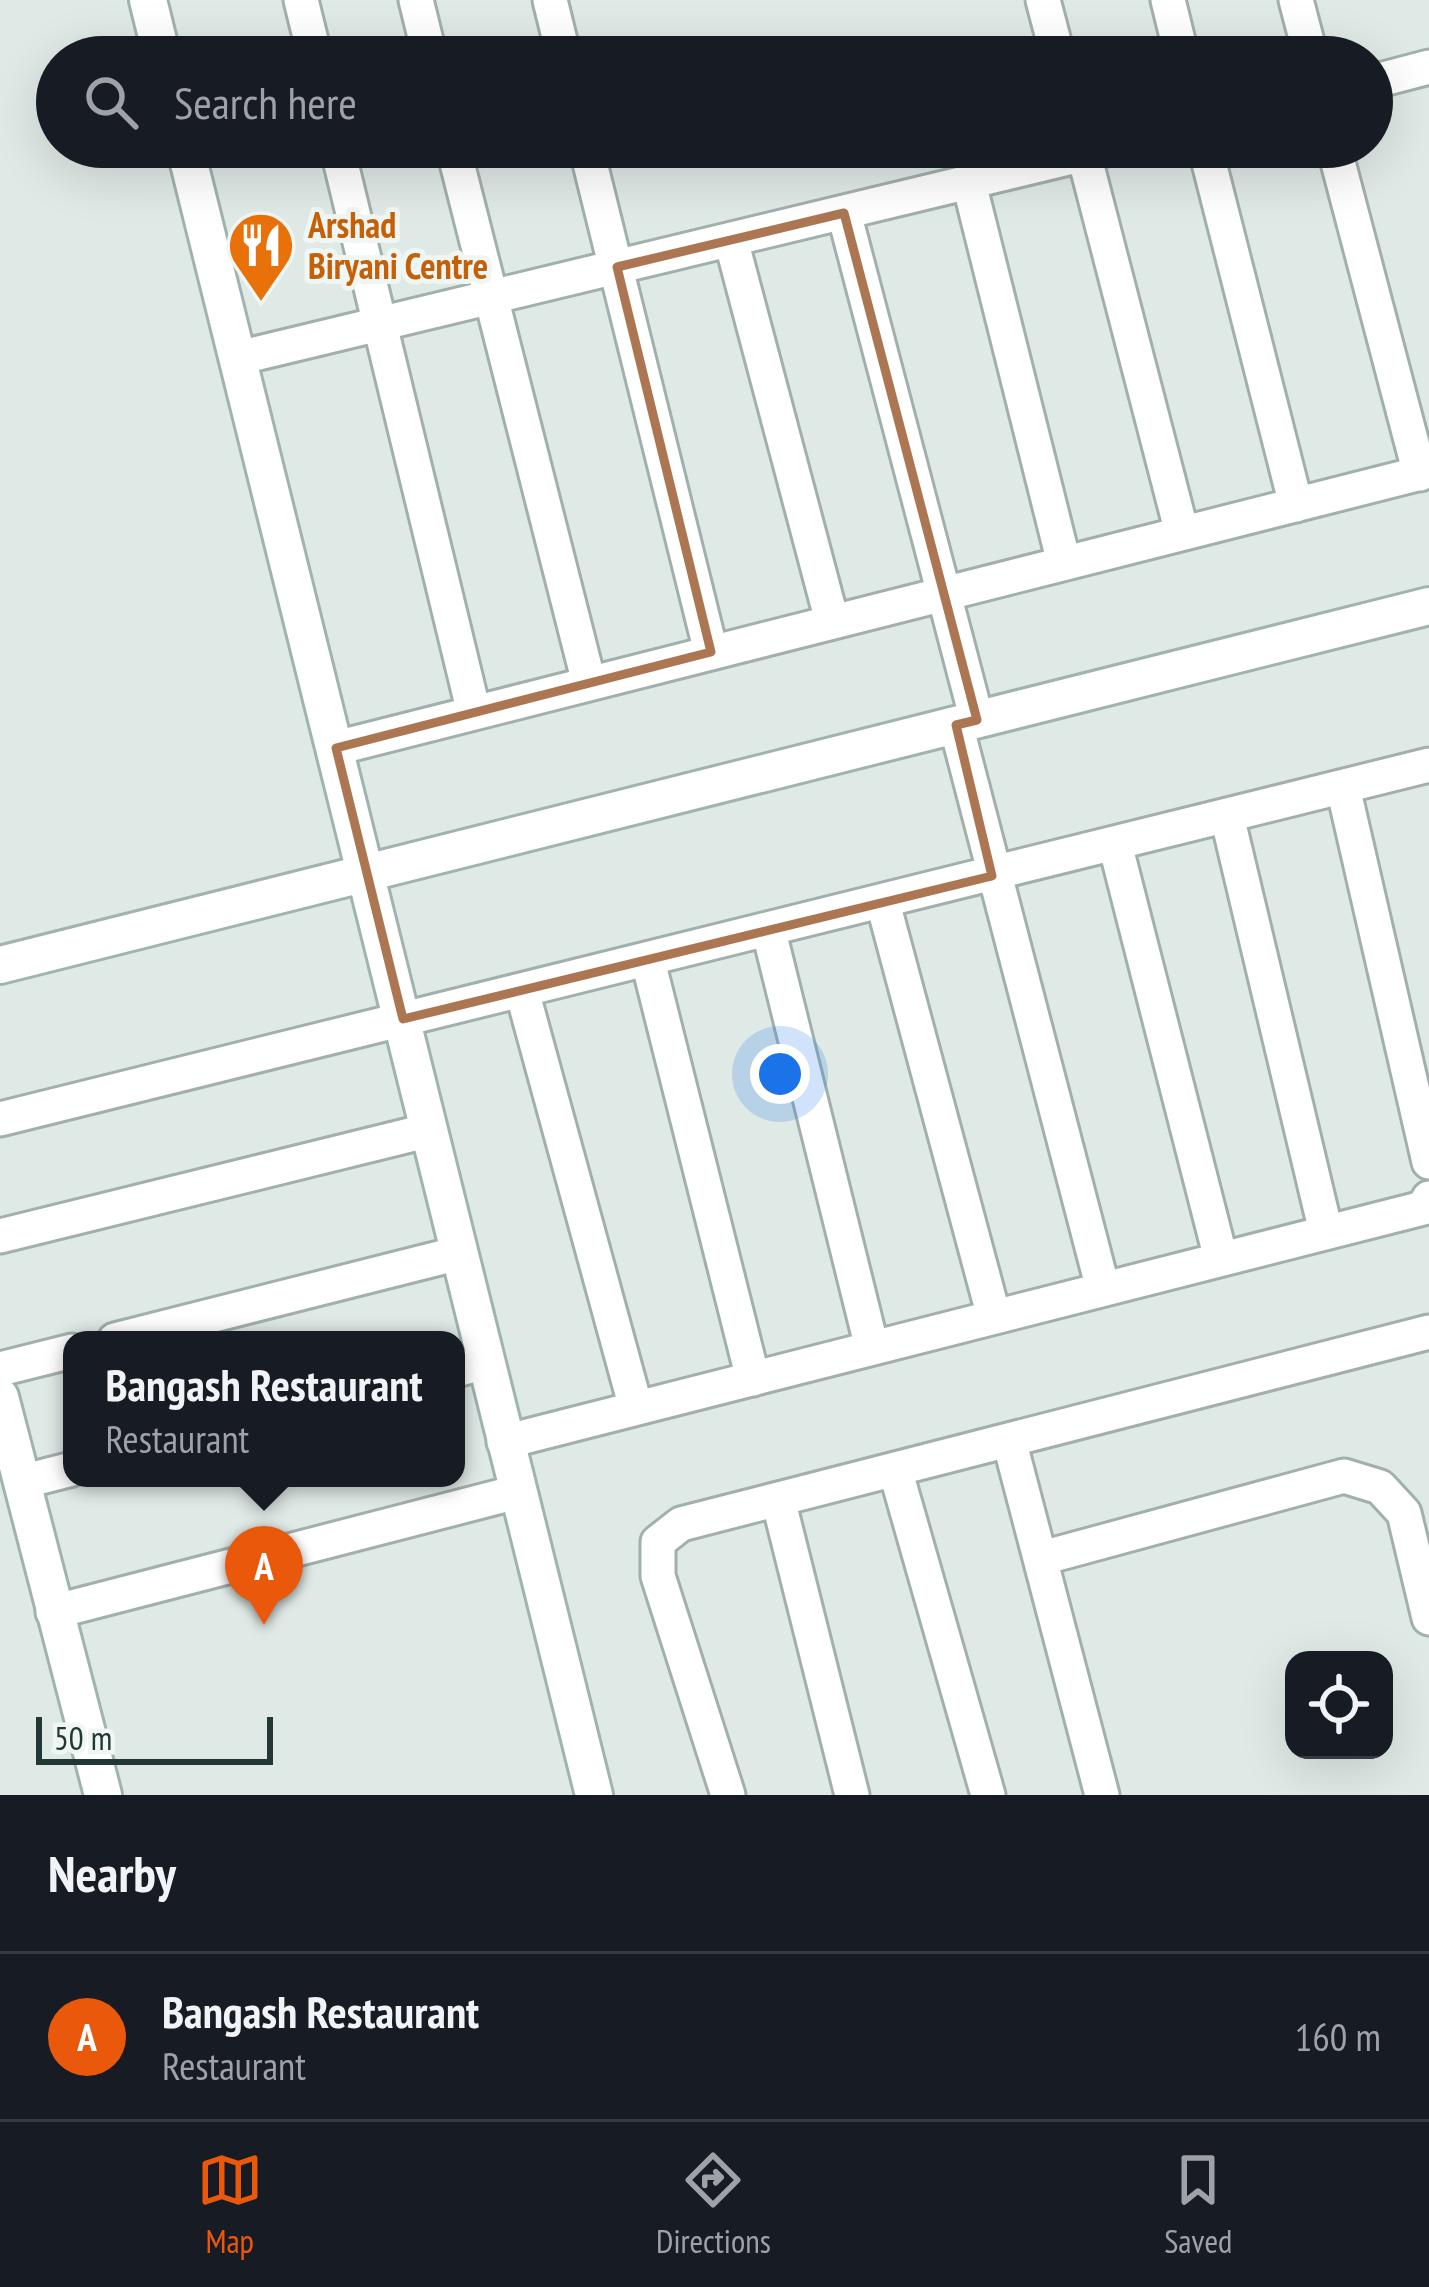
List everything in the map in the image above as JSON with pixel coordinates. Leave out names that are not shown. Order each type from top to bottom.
[{"type":"street","points":[[148,0],[157,36]]},
{"type":"street","points":[[302,0],[310,36]]},
{"type":"street","points":[[416,0],[425,36]]},
{"type":"street","points":[[550,0],[559,36]]},
{"type":"street","points":[[1043,0],[1052,36]]},
{"type":"street","points":[[1168,0],[1177,36]]},
{"type":"street","points":[[1296,0],[1305,36]]},
{"type":"street","points":[[1393,76],[1429,67]]},
{"type":"street","points":[[190,168],[459,1253],[471,1366],[504,1442],[594,1795]]},
{"type":"street","points":[[342,168],[474,713]]},
{"type":"street","points":[[457,168],[589,683]]},
{"type":"street","points":[[591,168],[711,652]]},
{"type":"street","points":[[238,358],[1025,168]]},
{"type":"street","points":[[1097,168],[1182,533]]},
{"type":"street","points":[[1210,168],[1296,505]]},
{"type":"street","points":[[336,748],[1425,473],[1340,168]]},
{"type":"street","points":[[969,183],[1064,562]]},
{"type":"street","points":[[844,213],[941,593],[992,876],[1102,1289]]},
{"type":"street","points":[[731,240],[832,621]]},
{"type":"street","points":[[0,965],[1429,606]]},
{"type":"street","points":[[0,1119],[770,932],[1429,765]]},
{"type":"street","points":[[1342,787],[1429,1162]]},
{"type":"street","points":[[1227,816],[1326,1232]]},
{"type":"street","points":[[1115,844],[1221,1259]]},
{"type":"street","points":[[883,903],[994,1317]]},
{"type":"street","points":[[770,932],[872,1348]]},
{"type":"street","points":[[647,961],[753,1378]]},
{"type":"street","points":[[522,991],[636,1408]]},
{"type":"street","points":[[0,1236],[430,1130]]},
{"type":"street","points":[[504,1442],[1424,1208],[1429,1198]]},
{"type":"street","points":[[151,1331],[459,1253]]},
{"type":"street","points":[[728,1795],[658,1576],[658,1542],[681,1524],[1429,1332]]},
{"type":"street","points":[[0,1369],[63,1353]]},
{"type":"street","points":[[0,1397],[103,1795]]},
{"type":"street","points":[[1009,1440],[1102,1795]]},
{"type":"street","points":[[895,1469],[988,1795]]},
{"type":"street","points":[[21,1482],[63,1471]]},
{"type":"street","points":[[1042,1558],[1344,1476],[1380,1487],[1404,1513],[1429,1618]]},
{"type":"street","points":[[53,1612],[517,1492]]},
{"type":"street","points":[[778,1499],[852,1795]]},
{"type":"highlighted area","points":[[844,213],[977,720],[956,725],[992,876],[403,1019],[336,748],[711,652],[617,267]]},
{"type":"place","name":"Arshad Biryani Centre","points":[[261,304]]},
{"type":"place","name":"Bangash Restaurant","points":[[264,1625]]}]
